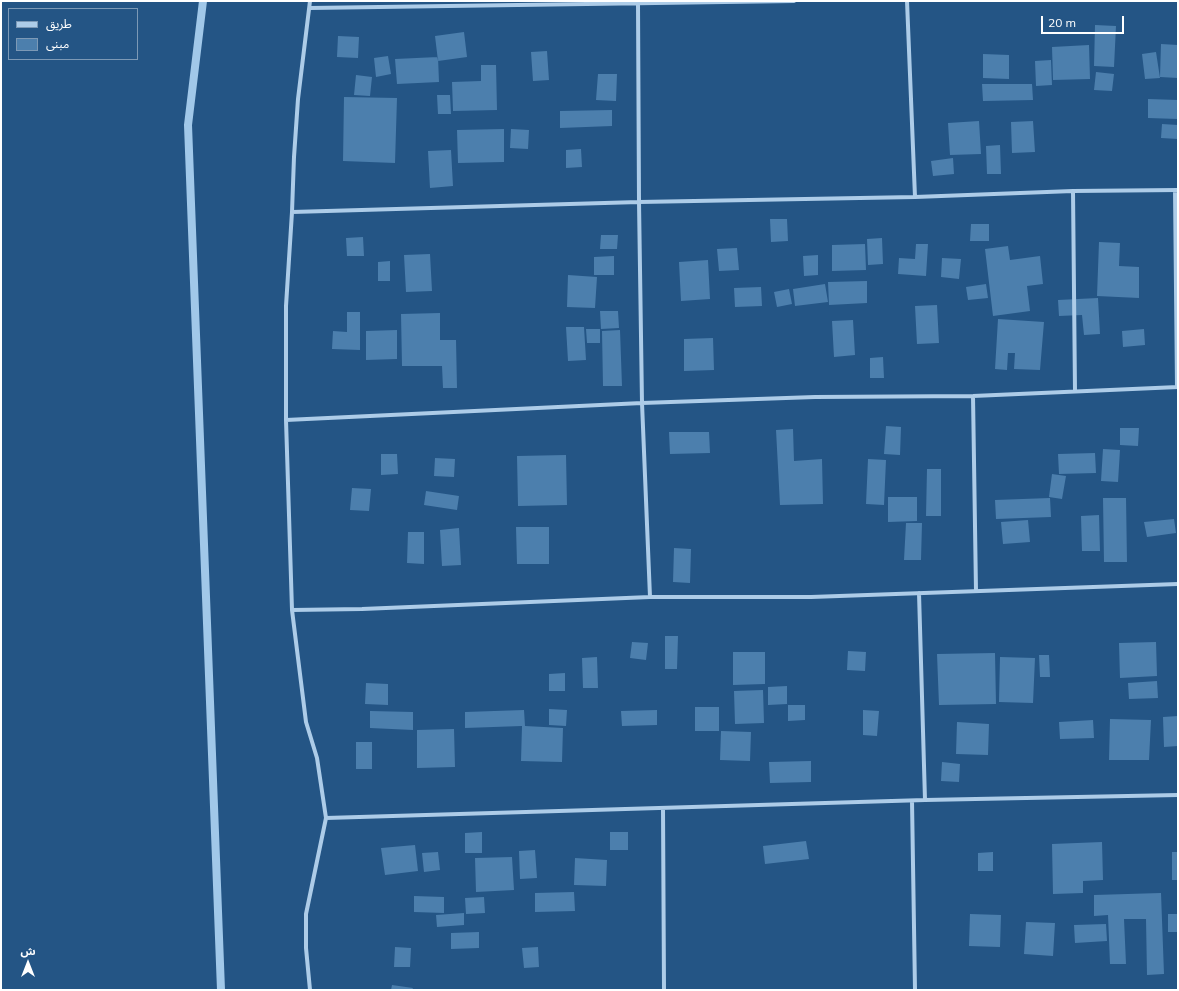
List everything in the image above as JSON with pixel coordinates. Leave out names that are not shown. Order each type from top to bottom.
[{"type":"street","points":[[310,1],[298,99],[286,306],[286,420],[292,610],[306,722],[317,758],[326,818],[306,914],[306,948],[310,990]]},
{"type":"street","points":[[310,8],[794,1]]},
{"type":"street","points":[[907,1],[915,197]]},
{"type":"street","points":[[638,3],[642,403],[650,596]]},
{"type":"street","points":[[286,420],[642,403],[815,397],[973,396],[1178,387],[1177,190],[1073,191],[915,197],[639,202],[292,212]]},
{"type":"street","points":[[1073,191],[1075,391]]},
{"type":"street","points":[[973,396],[976,592]]},
{"type":"street","points":[[292,610],[362,609],[650,596],[811,596],[976,592],[1178,584]]},
{"type":"street","points":[[919,593],[925,800]]},
{"type":"street","points":[[326,818],[925,800],[1178,796]]},
{"type":"street","points":[[912,801],[915,990]]},
{"type":"street","points":[[663,809],[664,990]]},
{"type":"building","points":[[1095,25],[1116,26],[1114,67],[1094,66]]},
{"type":"building","points":[[464,32],[467,57],[438,61],[435,36]]},
{"type":"building","points":[[338,36],[359,37],[358,58],[337,57]]},
{"type":"building","points":[[1161,44],[1178,45],[1178,78],[1160,77]]},
{"type":"building","points":[[1089,45],[1090,79],[1053,80],[1052,47]]},
{"type":"building","points":[[547,51],[549,80],[533,81],[531,52]]},
{"type":"building","points":[[1156,52],[1160,78],[1145,79],[1142,54]]},
{"type":"building","points":[[983,54],[1009,55],[1009,79],[983,78]]},
{"type":"building","points":[[388,56],[391,74],[376,77],[374,58]]},
{"type":"building","points":[[438,57],[439,82],[397,84],[395,59]]},
{"type":"building","points":[[1051,60],[1052,85],[1036,86],[1035,61]]},
{"type":"building","points":[[481,65],[496,65],[497,110],[453,111],[452,82],[481,81]]},
{"type":"building","points":[[1096,72],[1114,74],[1112,91],[1094,90]]},
{"type":"building","points":[[598,74],[617,74],[616,101],[596,100]]},
{"type":"building","points":[[356,75],[372,77],[370,96],[354,95]]},
{"type":"building","points":[[982,84],[1032,84],[1033,100],[983,101]]},
{"type":"building","points":[[437,95],[450,95],[451,114],[438,114]]},
{"type":"building","points":[[344,97],[397,98],[395,163],[343,161]]},
{"type":"building","points":[[1148,99],[1178,100],[1178,119],[1148,118]]},
{"type":"building","points":[[612,110],[612,126],[560,128],[560,111]]},
{"type":"building","points":[[979,121],[981,154],[950,155],[948,123]]},
{"type":"building","points":[[1033,121],[1035,152],[1012,153],[1011,122]]},
{"type":"building","points":[[1162,124],[1178,125],[1178,139],[1161,138]]},
{"type":"building","points":[[504,129],[504,162],[458,163],[457,130]]},
{"type":"building","points":[[511,129],[529,130],[528,149],[510,148]]},
{"type":"building","points":[[1000,145],[1001,174],[987,174],[986,146]]},
{"type":"building","points":[[581,149],[582,167],[566,168],[566,150]]},
{"type":"building","points":[[451,150],[453,186],[430,188],[428,151]]},
{"type":"building","points":[[953,158],[954,174],[933,176],[931,161]]},
{"type":"building","points":[[770,219],[787,219],[788,241],[771,242]]},
{"type":"building","points":[[971,224],[989,224],[989,241],[970,241]]},
{"type":"building","points":[[601,235],[618,235],[617,249],[600,249]]},
{"type":"building","points":[[363,237],[364,256],[347,256],[346,238]]},
{"type":"building","points":[[882,238],[883,264],[868,265],[867,239]]},
{"type":"building","points":[[1099,242],[1120,243],[1119,266],[1139,267],[1139,298],[1097,296]]},
{"type":"building","points":[[865,244],[866,270],[832,271],[832,245]]},
{"type":"building","points":[[916,244],[928,244],[926,276],[898,274],[899,258],[915,259]]},
{"type":"building","points":[[1008,246],[1010,260],[1040,256],[1043,284],[1027,286],[1030,311],[993,316],[985,249]]},
{"type":"building","points":[[737,248],[739,270],[719,271],[717,249]]},
{"type":"building","points":[[430,254],[432,291],[406,292],[404,255]]},
{"type":"building","points":[[818,255],[818,275],[804,276],[803,256]]},
{"type":"building","points":[[614,256],[614,275],[594,275],[594,257]]},
{"type":"building","points":[[942,258],[961,259],[959,279],[941,277]]},
{"type":"building","points":[[708,260],[710,299],[681,301],[679,262]]},
{"type":"building","points":[[390,261],[390,281],[378,281],[378,262]]},
{"type":"building","points":[[568,275],[597,277],[595,308],[567,307]]},
{"type":"building","points":[[867,281],[867,303],[829,305],[828,282]]},
{"type":"building","points":[[825,284],[828,302],[795,306],[793,289]]},
{"type":"building","points":[[986,284],[988,298],[968,300],[966,287]]},
{"type":"building","points":[[761,287],[762,306],[735,307],[734,288]]},
{"type":"building","points":[[789,289],[792,304],[777,307],[774,292]]},
{"type":"building","points":[[1098,298],[1100,334],[1084,335],[1082,315],[1059,316],[1058,300]]},
{"type":"building","points":[[937,305],[939,343],[917,344],[915,306]]},
{"type":"building","points":[[600,311],[618,311],[619,328],[601,329]]},
{"type":"building","points":[[347,312],[360,312],[360,350],[332,349],[333,331],[347,332]]},
{"type":"building","points":[[440,313],[440,340],[456,340],[457,388],[443,388],[442,366],[402,366],[401,314]]},
{"type":"building","points":[[998,319],[1044,322],[1040,370],[1014,369],[1015,353],[1008,353],[1007,370],[995,369]]},
{"type":"building","points":[[853,320],[855,355],[834,357],[832,321]]},
{"type":"building","points":[[566,327],[584,327],[586,360],[568,361]]},
{"type":"building","points":[[586,329],[600,329],[600,343],[587,343]]},
{"type":"building","points":[[1144,329],[1145,345],[1123,347],[1122,331]]},
{"type":"building","points":[[397,330],[397,359],[366,360],[366,331]]},
{"type":"building","points":[[620,330],[622,386],[603,386],[602,331]]},
{"type":"building","points":[[713,338],[714,370],[684,371],[684,339]]},
{"type":"building","points":[[883,357],[884,378],[870,378],[870,358]]},
{"type":"building","points":[[886,426],[901,427],[900,455],[884,454]]},
{"type":"building","points":[[1120,428],[1139,428],[1138,446],[1120,445]]},
{"type":"building","points":[[793,429],[794,461],[822,459],[823,504],[780,505],[776,430]]},
{"type":"building","points":[[669,432],[709,432],[710,453],[670,454]]},
{"type":"building","points":[[1103,449],[1120,450],[1118,482],[1101,481]]},
{"type":"building","points":[[1095,453],[1096,473],[1059,474],[1058,454]]},
{"type":"building","points":[[381,454],[397,454],[398,474],[381,475]]},
{"type":"building","points":[[566,455],[567,505],[518,506],[517,456]]},
{"type":"building","points":[[435,458],[455,459],[454,477],[434,476]]},
{"type":"building","points":[[868,459],[886,460],[884,505],[866,504]]},
{"type":"building","points":[[927,469],[941,469],[941,516],[926,516]]},
{"type":"building","points":[[1052,474],[1066,476],[1062,499],[1049,497]]},
{"type":"building","points":[[352,488],[371,489],[369,511],[350,510]]},
{"type":"building","points":[[426,491],[459,496],[457,510],[424,505]]},
{"type":"building","points":[[888,497],[917,497],[917,521],[888,522]]},
{"type":"building","points":[[1050,498],[1051,517],[996,519],[995,500]]},
{"type":"building","points":[[1103,498],[1126,498],[1127,562],[1104,562]]},
{"type":"building","points":[[1099,515],[1100,551],[1082,551],[1081,516]]},
{"type":"building","points":[[1174,519],[1176,533],[1147,537],[1144,522]]},
{"type":"building","points":[[1028,520],[1030,542],[1003,544],[1001,522]]},
{"type":"building","points":[[906,523],[922,523],[921,560],[904,560]]},
{"type":"building","points":[[516,527],[549,527],[549,564],[517,564]]},
{"type":"building","points":[[459,528],[461,565],[442,566],[440,530]]},
{"type":"building","points":[[408,532],[424,532],[424,564],[407,563]]},
{"type":"building","points":[[674,548],[691,549],[690,583],[673,582]]},
{"type":"building","points":[[665,636],[678,636],[677,669],[665,669]]},
{"type":"building","points":[[632,642],[648,643],[646,660],[630,658]]},
{"type":"building","points":[[1156,642],[1157,676],[1120,678],[1119,643]]},
{"type":"building","points":[[848,651],[866,652],[865,671],[847,670]]},
{"type":"building","points":[[733,652],[765,652],[765,684],[733,685]]},
{"type":"building","points":[[995,653],[996,704],[939,705],[937,654]]},
{"type":"building","points":[[1039,655],[1049,655],[1050,677],[1040,677]]},
{"type":"building","points":[[597,657],[598,688],[583,688],[582,658]]},
{"type":"building","points":[[1000,657],[1035,658],[1033,703],[999,702]]},
{"type":"building","points":[[565,673],[565,691],[549,691],[549,674]]},
{"type":"building","points":[[1157,681],[1158,698],[1129,699],[1128,683]]},
{"type":"building","points":[[366,683],[388,684],[388,705],[365,704]]},
{"type":"building","points":[[787,686],[787,704],[768,705],[768,687]]},
{"type":"building","points":[[763,690],[764,723],[735,724],[734,691]]},
{"type":"building","points":[[788,705],[805,705],[805,720],[788,721]]},
{"type":"building","points":[[695,707],[719,707],[719,731],[695,731]]},
{"type":"building","points":[[549,709],[567,710],[566,726],[549,725]]},
{"type":"building","points":[[524,710],[525,726],[563,728],[562,762],[521,761],[522,726],[465,728],[465,712]]},
{"type":"building","points":[[657,710],[657,725],[622,726],[621,711]]},
{"type":"building","points":[[863,710],[879,711],[877,736],[863,735]]},
{"type":"building","points":[[370,711],[413,712],[413,730],[370,728]]},
{"type":"building","points":[[1178,716],[1178,746],[1164,747],[1163,717]]},
{"type":"building","points":[[1110,719],[1151,720],[1149,760],[1109,760]]},
{"type":"building","points":[[1093,720],[1094,738],[1060,739],[1059,722]]},
{"type":"building","points":[[957,722],[989,724],[988,755],[956,754]]},
{"type":"building","points":[[454,729],[455,767],[417,768],[417,730]]},
{"type":"building","points":[[721,731],[751,732],[750,761],[720,760]]},
{"type":"building","points":[[356,742],[372,742],[372,769],[356,769]]},
{"type":"building","points":[[811,761],[811,782],[770,783],[769,762]]},
{"type":"building","points":[[942,762],[960,764],[959,782],[941,781]]},
{"type":"building","points":[[482,832],[482,853],[465,853],[465,833]]},
{"type":"building","points":[[610,832],[628,832],[628,850],[610,850]]},
{"type":"building","points":[[806,841],[809,859],[765,864],[763,846]]},
{"type":"building","points":[[1102,842],[1103,880],[1083,881],[1083,893],[1053,894],[1052,844]]},
{"type":"building","points":[[415,845],[418,871],[385,875],[381,848]]},
{"type":"building","points":[[535,850],[537,878],[520,879],[519,851]]},
{"type":"building","points":[[438,852],[440,870],[424,872],[422,853]]},
{"type":"building","points":[[993,852],[993,871],[978,871],[978,853]]},
{"type":"building","points":[[1172,852],[1178,852],[1178,880],[1172,880]]},
{"type":"building","points":[[512,857],[514,890],[476,892],[475,858]]},
{"type":"building","points":[[575,858],[607,860],[606,886],[574,885]]},
{"type":"building","points":[[574,892],[575,911],[535,912],[535,893]]},
{"type":"building","points":[[1161,893],[1164,974],[1147,975],[1146,919],[1124,919],[1126,964],[1110,964],[1108,915],[1094,916],[1094,895]]},
{"type":"building","points":[[414,896],[444,897],[444,913],[414,912]]},
{"type":"building","points":[[484,897],[485,913],[466,914],[465,898]]},
{"type":"building","points":[[464,913],[464,925],[437,927],[436,915]]},
{"type":"building","points":[[970,914],[1001,915],[1000,947],[969,946]]},
{"type":"building","points":[[1168,914],[1178,914],[1178,932],[1168,932]]},
{"type":"building","points":[[1026,922],[1055,923],[1053,956],[1024,954]]},
{"type":"building","points":[[1106,924],[1107,941],[1075,943],[1074,925]]},
{"type":"building","points":[[479,932],[479,948],[451,949],[451,933]]},
{"type":"building","points":[[395,947],[411,948],[410,967],[394,967]]},
{"type":"building","points":[[538,947],[539,967],[524,968],[522,948]]},
{"type":"building","points":[[392,985],[413,988],[412,990],[391,990]]},
{"type":"waterway","points":[[203,1],[188,125],[221,990]]}]
